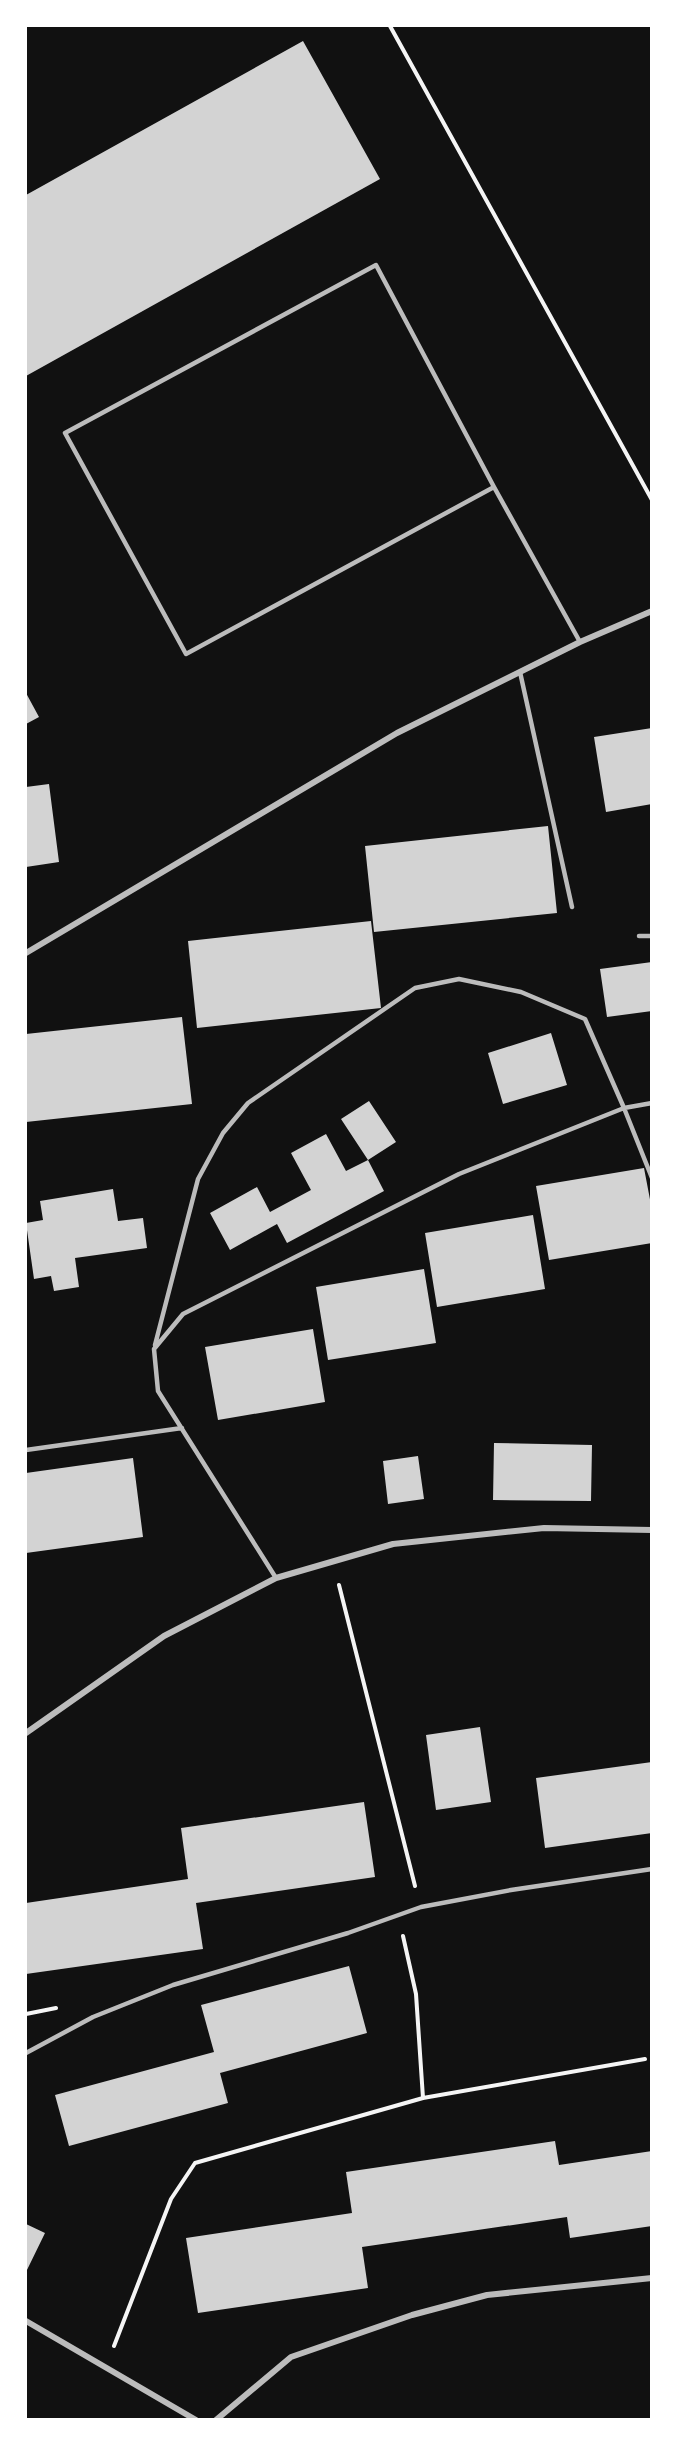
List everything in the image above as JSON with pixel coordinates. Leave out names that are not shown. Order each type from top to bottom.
[{"type":"street","points":[[26,953],[398,733],[580,642],[651,611]]},
{"type":"street","points":[[26,1733],[164,1636],[276,1578],[393,1544],[544,1528],[651,1530]]},
{"type":"street","points":[[216,2420],[291,2357],[412,2315],[487,2295],[651,2278]]},
{"type":"street","points":[[26,2321],[196,2420]]},
{"type":"lane","points":[[494,486],[186,654],[65,433],[376,265],[580,642]]},
{"type":"lane","points":[[520,672],[572,907]]},
{"type":"lane","points":[[639,936],[651,936]]},
{"type":"lane","points":[[276,1578],[158,1391],[154,1349],[198,1179],[224,1133],[248,1103],[415,988],[459,979],[521,992],[585,1019],[624,1108],[651,1178]]},
{"type":"lane","points":[[154,1349],[183,1314],[459,1174],[624,1108],[651,1103]]},
{"type":"lane","points":[[26,1450],[182,1428]]},
{"type":"lane","points":[[26,2053],[93,2018],[173,1985],[348,1933],[421,1907],[511,1890],[651,1869]]},
{"type":"path","points":[[390,26],[651,500]]},
{"type":"path","points":[[333,1562],[421,1907]]},
{"type":"path","points":[[398,1915],[416,1994],[423,2098]]},
{"type":"path","points":[[106,2367],[171,2199],[195,2163],[423,2098],[645,2059]]},
{"type":"building","points":[[303,41],[380,179],[26,376],[26,195]]},
{"type":"building","points":[[26,693],[39,717],[26,724]]},
{"type":"building","points":[[652,728],[652,804],[606,812],[594,737]]},
{"type":"building","points":[[49,784],[59,862],[26,867],[26,787]]},
{"type":"building","points":[[548,826],[557,913],[374,932],[365,846]]},
{"type":"building","points":[[371,921],[381,1008],[197,1028],[188,941]]},
{"type":"building","points":[[652,962],[652,1011],[607,1017],[600,969]]},
{"type":"building","points":[[182,1017],[192,1104],[26,1122],[26,1034]]},
{"type":"building","points":[[551,1033],[567,1085],[503,1104],[488,1053]]},
{"type":"building","points":[[369,1101],[396,1142],[368,1160],[341,1119]]},
{"type":"building","points":[[326,1134],[346,1171],[368,1160],[384,1191],[287,1243],[277,1224],[230,1250],[210,1213],[257,1187],[270,1212],[311,1190],[291,1153]]},
{"type":"building","points":[[644,1168],[652,1210],[652,1243],[549,1260],[536,1186]]},
{"type":"building","points":[[113,1189],[118,1221],[143,1218],[147,1248],[75,1258],[79,1287],[54,1291],[51,1276],[34,1279],[26,1223],[43,1220],[40,1201]]},
{"type":"building","points":[[533,1215],[545,1289],[437,1307],[425,1233]]},
{"type":"building","points":[[424,1269],[436,1343],[328,1360],[316,1287]]},
{"type":"building","points":[[313,1329],[325,1402],[218,1420],[205,1347]]},
{"type":"building","points":[[494,1443],[592,1445],[591,1501],[493,1500]]},
{"type":"building","points":[[418,1456],[424,1499],[388,1504],[383,1461]]},
{"type":"building","points":[[133,1458],[143,1537],[26,1553],[26,1473]]},
{"type":"building","points":[[480,1727],[491,1802],[436,1810],[426,1735]]},
{"type":"building","points":[[652,1762],[652,1833],[545,1848],[536,1778]]},
{"type":"building","points":[[364,1802],[375,1877],[196,1903],[203,1949],[26,1974],[26,1903],[188,1879],[181,1828]]},
{"type":"building","points":[[349,1966],[367,2033],[220,2073],[228,2103],[69,2146],[55,2095],[214,2052],[201,2005]]},
{"type":"building","points":[[555,2141],[559,2165],[652,2151],[652,2226],[570,2238],[567,2217],[362,2247],[368,2288],[198,2313],[186,2238],[352,2213],[346,2172]]},
{"type":"building","points":[[26,2224],[45,2233],[26,2272]]}]
